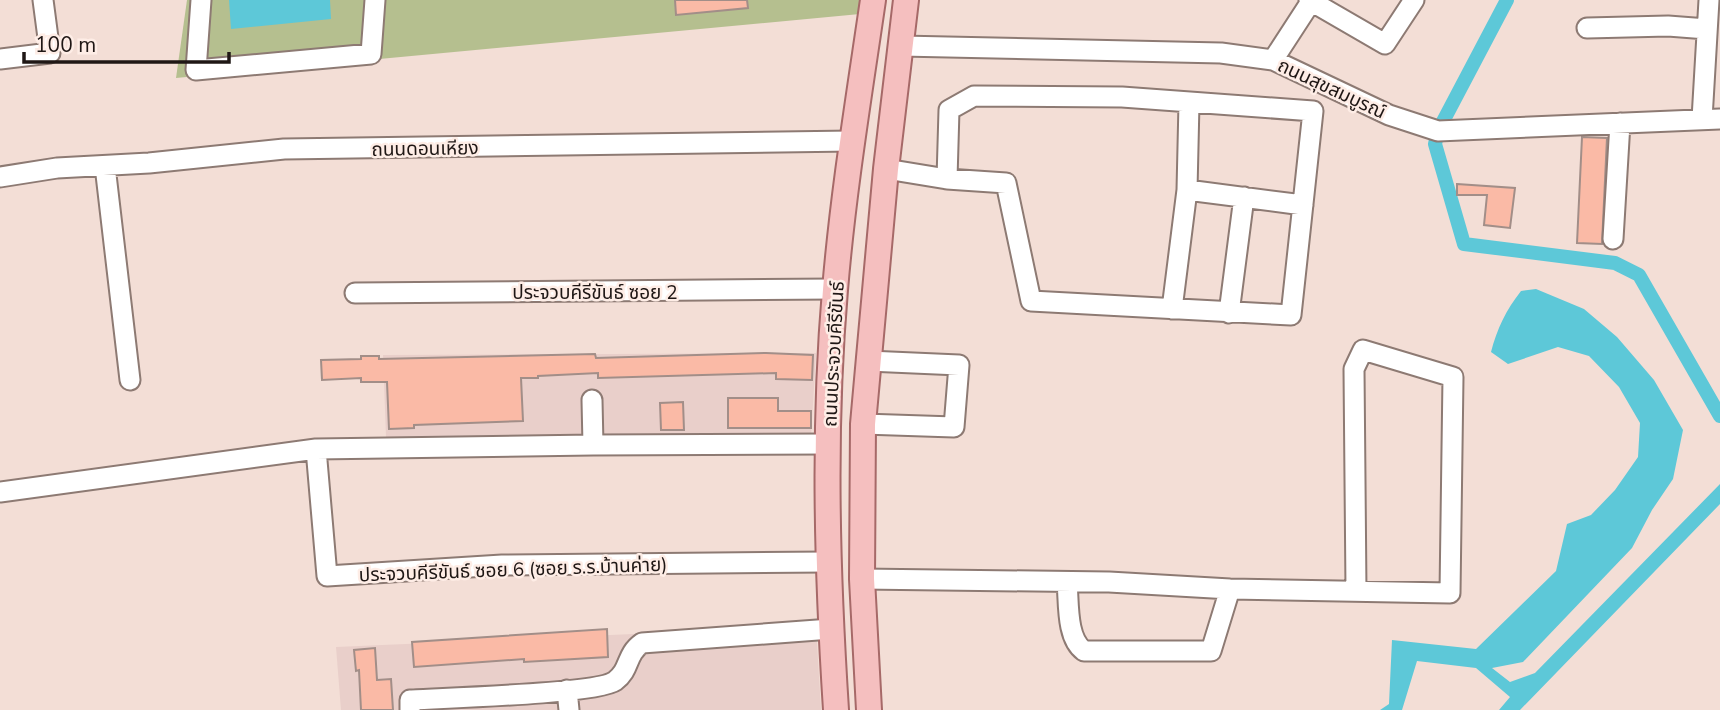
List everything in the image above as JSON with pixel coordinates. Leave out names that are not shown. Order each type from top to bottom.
[{"type":"main road","name":"ถนนประจวบคีรีขันธ์","points":[[836,710],[827,562],[828,444],[835,289],[852,141],[873,0]]},
{"type":"main road","name":"ถนนประจวบคีรีขันธ์","points":[[869,710],[862,579],[863,424],[886,169],[906,0]]},
{"type":"street","points":[[0,59],[50,53],[43,0]]},
{"type":"street","points":[[201,0],[196,71],[371,54],[374,0]]},
{"type":"street","points":[[1273,60],[1311,1],[1385,44],[1414,0]]},
{"type":"street","points":[[1709,0],[1707,29],[1711,119]]},
{"type":"street","points":[[1587,28],[1668,26],[1707,29]]},
{"type":"street","name":"ถนนสุขสมบูรณ์","points":[[901,46],[1221,53],[1273,60],[1389,115],[1438,131],[1711,119]]},
{"type":"street","points":[[886,169],[947,179],[1006,183],[1031,301],[1291,315],[1313,111],[1122,97],[974,96],[949,110],[947,179]]},
{"type":"street","points":[[1172,309],[1187,190],[1189,103]]},
{"type":"street","points":[[1613,239],[1620,123]]},
{"type":"street","name":"ถนนดอนเหียง","points":[[0,177],[57,169],[284,149],[852,141]]},
{"type":"street","points":[[105,166],[130,380]]},
{"type":"street","points":[[1187,190],[1303,205]]},
{"type":"street","points":[[1228,313],[1244,197]]},
{"type":"street","name":"ประจวบคีรีขันธ์ ซอย 2","points":[[355,293],[835,289]]},
{"type":"street","points":[[862,579],[1067,582],[1230,589],[1450,593],[1453,377],[1363,349],[1354,369],[1356,591]]},
{"type":"street","points":[[863,424],[954,427],[959,365],[868,361]]},
{"type":"street","points":[[592,400],[593,445]]},
{"type":"street","points":[[0,492],[316,449],[828,444]]},
{"type":"street","name":"ประจวบคีรีขันธ์ ซอย 6 (ซอย ร.ร.บ้านค่าย)","points":[[316,449],[327,576],[502,565],[827,562]]},
{"type":"street","points":[[1067,582],[1072,632],[1076,643],[1084,651],[1211,651],[1230,589]]},
{"type":"street","points":[[410,710],[410,700],[568,700],[613,683],[625,671],[632,650],[642,643],[831,629]]},
{"type":"shaded area","points":[[816,353],[811,438],[386,437],[383,355]]},
{"type":"shaded area","points":[[816,626],[821,710],[341,710],[336,647]]},
{"type":"green space","points":[[187,0],[862,0],[860,14],[176,78]]},
{"type":"water","points":[[229,0],[330,0],[331,19],[231,29]]},
{"type":"water","points":[[1536,289],[1584,309],[1617,337],[1654,380],[1683,430],[1673,479],[1652,510],[1632,548],[1523,662],[1492,668],[1510,682],[1535,673],[1720,484],[1720,504],[1520,710],[1499,710],[1510,697],[1476,668],[1417,661],[1402,710],[1380,710],[1389,704],[1392,640],[1476,649],[1556,571],[1567,524],[1591,515],[1615,490],[1638,457],[1640,423],[1619,387],[1589,356],[1558,347],[1508,364],[1491,352],[1503,320],[1521,291]]},
{"type":"building","points":[[675,0],[747,0],[748,8],[676,15]]},
{"type":"building","points":[[1582,137],[1607,138],[1602,244],[1577,243]]},
{"type":"building","points":[[1457,184],[1515,188],[1510,228],[1484,225],[1487,195],[1457,195]]},
{"type":"building","points":[[766,353],[813,355],[812,380],[776,379],[776,373],[598,378],[598,373],[538,376],[521,378],[523,421],[414,425],[414,428],[389,429],[387,382],[361,382],[361,378],[322,380],[321,360],[361,359],[361,356],[379,356],[379,359],[595,354],[596,358]]},
{"type":"building","points":[[728,398],[778,398],[778,411],[811,411],[811,428],[728,428]]},
{"type":"building","points":[[683,402],[684,430],[661,430],[660,403]]},
{"type":"building","points":[[607,629],[608,657],[524,662],[524,659],[414,667],[412,642]]},
{"type":"building","points":[[375,648],[377,680],[391,679],[393,710],[361,710],[359,670],[356,671],[354,650]]},
{"type":"waterway","points":[[1507,0],[1438,131],[1435,144],[1464,244],[1615,263],[1639,275],[1720,416]]}]
